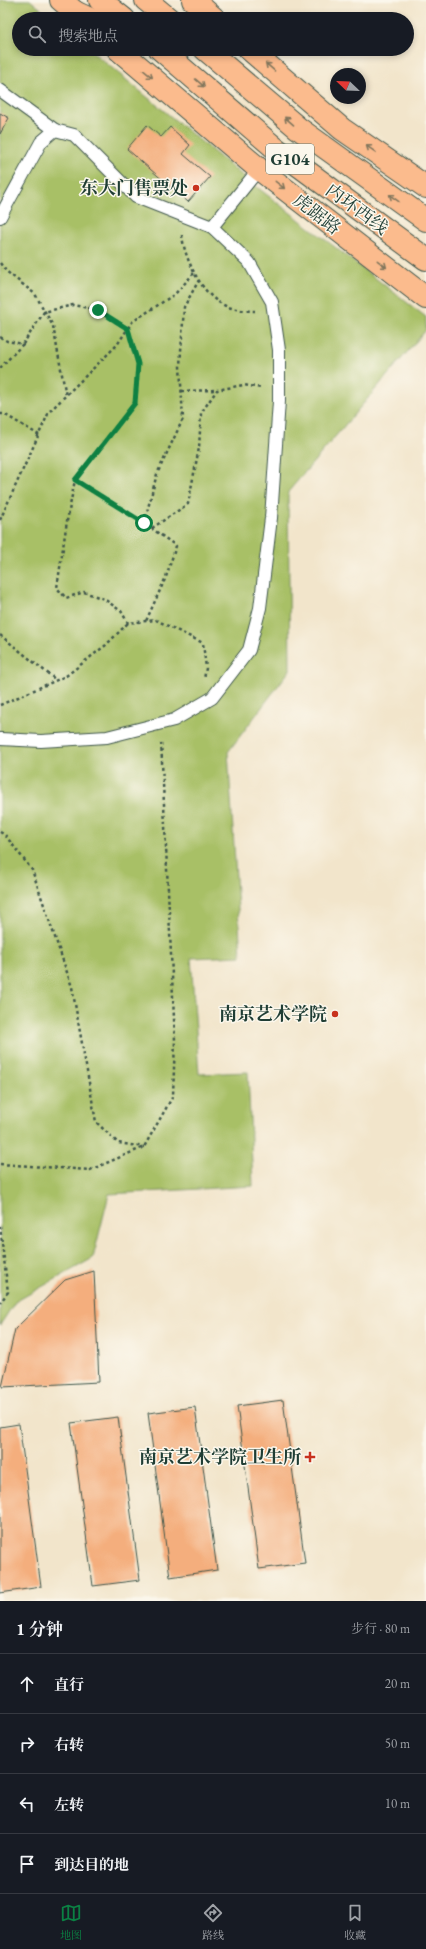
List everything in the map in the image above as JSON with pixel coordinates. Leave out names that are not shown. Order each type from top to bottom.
[{"type":"main road","points":[[100,0],[115,12]]},
{"type":"main road","points":[[146,0],[161,12]]},
{"type":"main road","points":[[169,0],[177,12]]},
{"type":"main road","points":[[193,0],[207,12]]},
{"type":"main road","name":"虎踞路","points":[[126,56],[259,169],[426,298]]},
{"type":"main road","name":"内环西线","points":[[167,56],[275,148],[426,259]]},
{"type":"main road","name":"内环西线","points":[[213,56],[298,128],[426,220]]},
{"type":"main road","points":[[257,56],[342,129],[426,187]]},
{"type":"lane","points":[[0,90],[55,130],[74,135],[136,197],[212,227],[249,262],[272,302],[279,350],[279,390],[271,518],[260,608],[250,650],[212,698],[174,720],[107,737],[41,741],[0,739]]},
{"type":"lane","points":[[0,217],[41,142],[55,130]]},
{"type":"lane","points":[[212,227],[259,169]]},
{"type":"path","points":[[181,216],[183,248],[201,285],[220,303],[244,311],[274,312]]},
{"type":"path","points":[[0,263],[6,271],[35,294],[53,326],[66,396]]},
{"type":"path","points":[[0,520],[49,412],[117,344],[132,322],[175,294],[195,272]]},
{"type":"path","points":[[144,523],[157,474],[183,420],[180,366],[184,307],[199,280]]},
{"type":"path","points":[[0,368],[23,344],[44,312],[72,306],[98,310],[128,329],[138,364],[135,403],[75,480],[66,521],[57,588],[66,598],[84,592],[104,599],[122,611],[128,622]]},
{"type":"path","points":[[0,338],[6,341],[23,344]]},
{"type":"path","points":[[182,391],[217,390],[244,385],[279,390]]},
{"type":"path","points":[[152,528],[188,504],[199,448],[201,413],[217,390]]},
{"type":"path","points":[[0,414],[4,414],[39,435]]},
{"type":"path","points":[[75,480],[152,528],[176,546],[166,577],[146,621]]},
{"type":"path","points":[[0,705],[66,676],[106,645],[128,622],[156,620],[203,643],[206,668],[197,707]]},
{"type":"path","points":[[0,635],[56,680]]},
{"type":"path","points":[[0,1164],[90,1170],[144,1147],[173,1096],[176,1040],[160,724]]},
{"type":"path","points":[[0,832],[5,835],[32,870],[72,987],[96,1122],[118,1143],[144,1147]]},
{"type":"path","points":[[0,1226],[8,1292],[0,1303]]},
{"type":"green space","points":[[0,0],[30,0],[45,12],[12,12],[12,56],[97,56],[249,181],[426,317],[426,330],[288,492],[290,670],[228,752],[241,956],[191,958],[199,1074],[248,1072],[253,1186],[109,1194],[93,1258],[15,1302],[0,1325]]},
{"type":"building","points":[[0,113],[9,118],[0,134]]},
{"type":"building","points":[[147,125],[161,137],[170,127],[190,145],[183,154],[210,177],[188,202],[127,149]]},
{"type":"building","points":[[94,1271],[99,1382],[2,1387],[15,1329],[65,1280]]},
{"type":"building","points":[[283,1400],[305,1563],[259,1569],[237,1406]]},
{"type":"building","points":[[195,1407],[217,1570],[170,1577],[148,1413]]},
{"type":"building","points":[[118,1417],[140,1580],[93,1586],[71,1423]]},
{"type":"building","points":[[19,1424],[41,1587],[0,1593],[0,1427]]},
{"type":"place","name":"东大门售票处","points":[[196,188]]},
{"type":"place","name":"南京艺术学院","points":[[335,1014]]},
{"type":"place","name":"南京艺术学院卫生所","points":[[310,1457]]},
{"type":"route","points":[[98,310],[128,329],[138,364],[135,403],[75,480],[144,523]]}]
